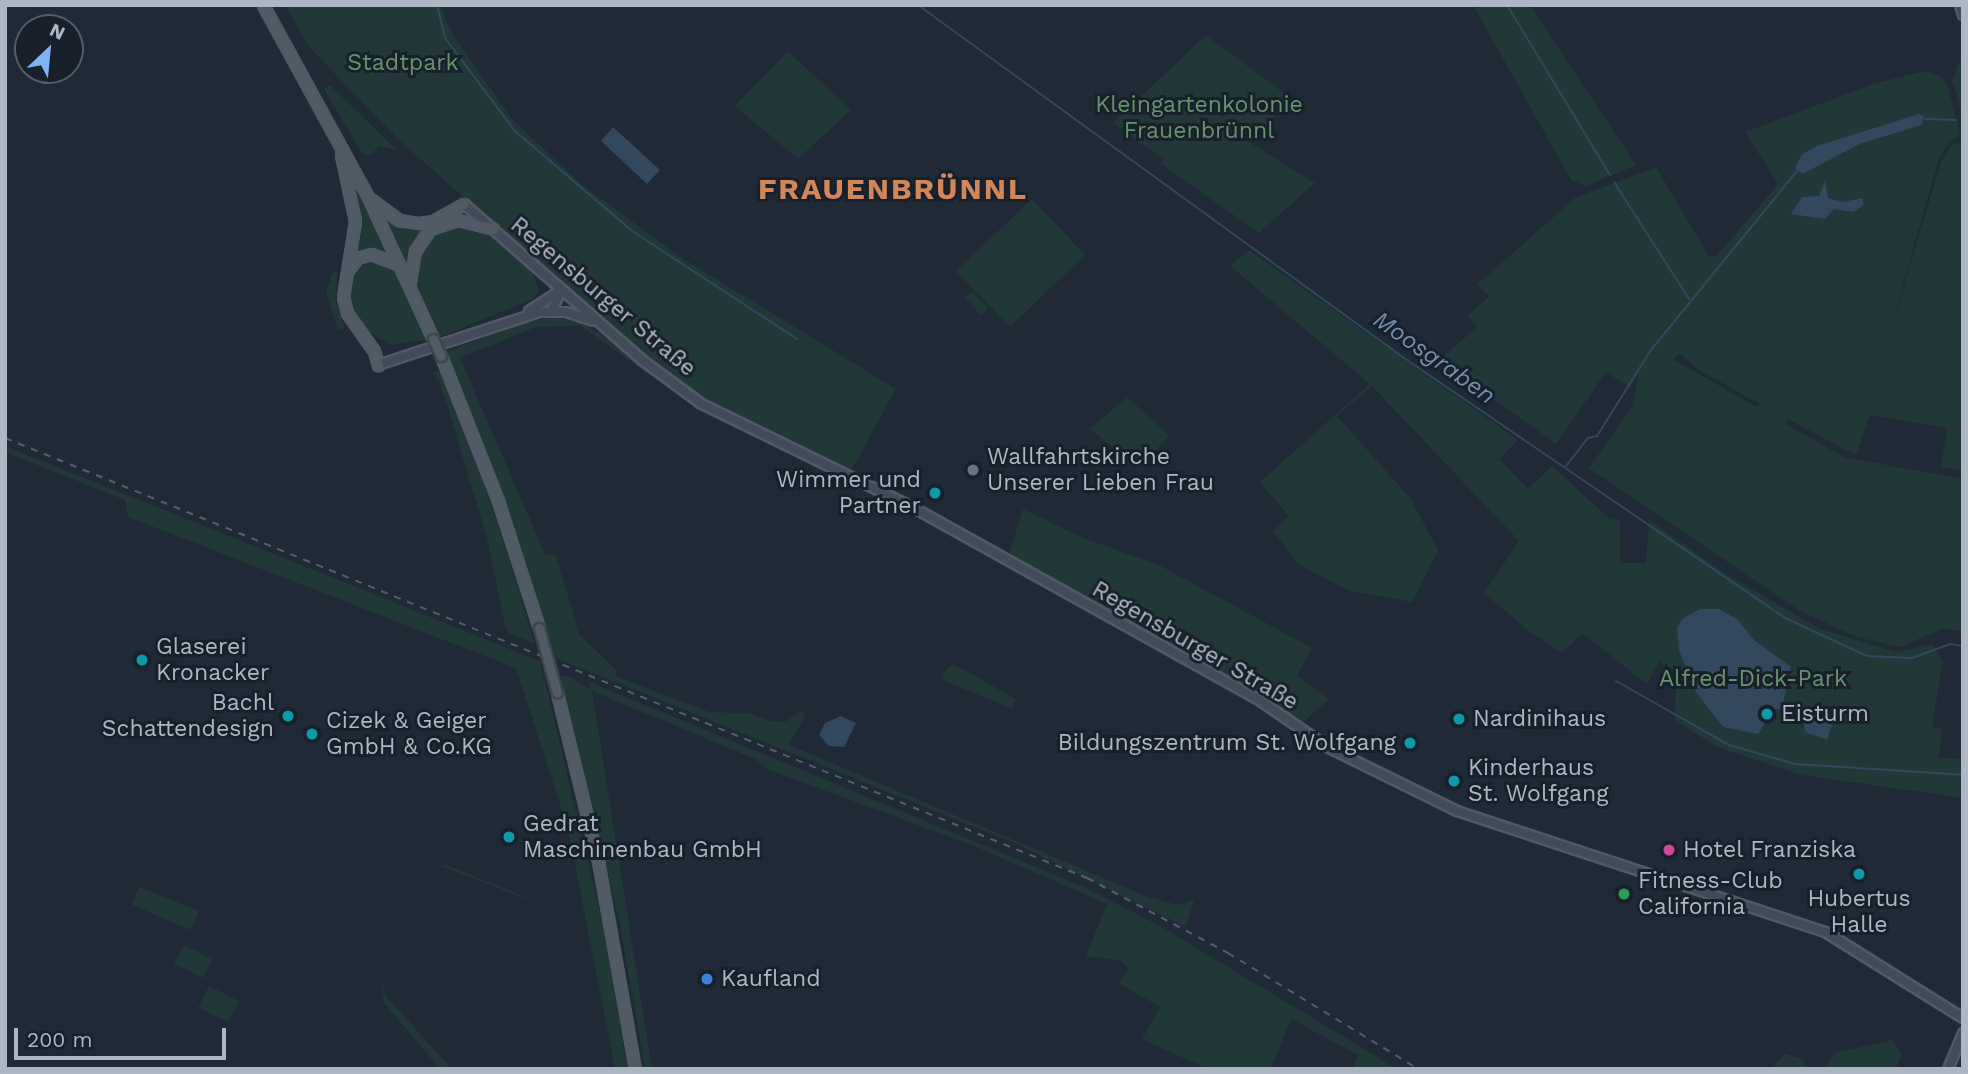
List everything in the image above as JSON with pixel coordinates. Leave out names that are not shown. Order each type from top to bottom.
[{"type":"main road","points":[[263,5],[368,197],[433,339],[498,501],[539,628],[598,861],[635,1068]]},
{"type":"main road","points":[[331,127],[355,209],[344,278],[347,313],[374,352],[378,365]]},
{"type":"main road","points":[[368,197],[391,215],[418,223],[433,221],[464,204]]},
{"type":"main road","points":[[458,220],[464,204]]},
{"type":"main road","points":[[409,284],[415,251],[424,235],[458,220],[493,229]]},
{"type":"main road","points":[[344,278],[352,262],[368,254],[379,254],[400,265]]},
{"type":"street","points":[[1960,5],[1963,15]]},
{"type":"street","name":"Regensburger Straße","points":[[464,204],[602,325],[702,404],[914,508],[1256,698],[1355,761],[1457,811],[1827,933],[1963,1018]]},
{"type":"street","points":[[552,311],[561,290]]},
{"type":"street","points":[[523,316],[561,290]]},
{"type":"street","points":[[378,365],[523,316],[552,311],[578,315],[602,325]]},
{"type":"street","points":[[1948,1069],[1963,1033]]},
{"type":"green space","name":"Stadtpark","points":[[285,5],[440,5],[454,37],[511,118],[582,185],[685,260],[896,389],[851,471],[703,399],[645,357],[401,142],[309,47]]},
{"type":"green space","points":[[1473,5],[1530,5],[1636,165],[1586,186],[1571,180]]},
{"type":"green space","name":"Kleingartenkolonie Frauenbrünnl","points":[[1206,35],[1292,99],[1249,142],[1315,183],[1259,233],[1160,163],[1163,159],[1113,123]]},
{"type":"green space","points":[[788,51],[851,110],[798,159],[735,106]]},
{"type":"green space","points":[[1963,53],[1963,116],[1952,80]]},
{"type":"green space","points":[[1925,71],[1940,76],[1948,86],[1960,135],[1946,146],[1938,161],[1890,331],[1941,162],[1951,146],[1963,141],[1963,470],[1941,467],[1947,428],[1870,415],[1856,455],[1789,420],[1786,424],[1844,457],[1963,479],[1963,632],[1944,628],[1900,647],[1857,637],[1800,611],[1589,468],[1632,407],[1639,373],[1630,388],[1606,372],[1556,444],[1439,360],[1477,327],[1467,316],[1490,296],[1477,285],[1575,198],[1656,167],[1709,256],[1716,257],[1778,184],[1745,132],[1873,84]],"holes":[[[1680,354],[1700,371],[1760,404],[1757,407],[1673,359]]]},
{"type":"green space","points":[[330,85],[397,150],[379,146],[371,155],[363,154],[324,89]]},
{"type":"green space","points":[[357,191],[388,252],[386,253],[353,254],[359,222]]},
{"type":"green space","points":[[1032,199],[1085,255],[1010,327],[956,271]]},
{"type":"green space","points":[[383,219],[425,227],[413,245],[407,265]]},
{"type":"green space","points":[[457,224],[493,236],[533,273],[539,291],[533,299],[440,337],[420,294],[415,272],[419,251],[430,234]]},
{"type":"green space","name":"Alfred-Dick-Park","points":[[1249,250],[1518,440],[1499,459],[1528,489],[1552,466],[1610,519],[1620,520],[1620,563],[1646,563],[1649,520],[1729,576],[1820,629],[1897,652],[1933,644],[1943,661],[1932,727],[1942,729],[1939,758],[1963,759],[1963,798],[1801,775],[1717,747],[1675,720],[1676,672],[1659,662],[1647,684],[1582,633],[1562,653],[1529,631],[1484,593],[1519,541],[1372,386],[1337,416],[1411,499],[1438,550],[1412,602],[1350,591],[1299,565],[1273,531],[1289,516],[1260,482],[1370,384],[1230,266]]},
{"type":"green space","points":[[370,257],[394,267],[428,340],[390,345],[359,325],[347,300],[349,275],[357,263]]},
{"type":"green space","points":[[333,271],[337,272],[336,302],[345,328],[338,330],[326,293]]},
{"type":"green space","points":[[972,292],[988,308],[981,315],[965,298]]},
{"type":"green space","points":[[552,317],[579,322],[601,334],[695,407],[581,326],[536,327],[460,358],[545,554],[556,555],[579,634],[617,671],[615,676],[709,712],[748,713],[773,722],[787,721],[801,711],[806,714],[789,745],[1148,897],[1178,905],[1194,900],[1186,927],[1019,845],[556,658],[446,352],[521,324]]},
{"type":"green space","points":[[440,370],[495,514],[535,644],[509,633],[505,626],[487,538],[441,385],[432,373]]},
{"type":"green space","points":[[1127,397],[1170,436],[1137,468],[1090,429]]},
{"type":"green space","points":[[5,446],[540,661],[601,915],[628,1069],[615,1069],[568,829],[516,668],[128,517],[125,500],[5,452]]},
{"type":"green space","points":[[1023,509],[1083,538],[1159,565],[1312,648],[1297,676],[1329,699],[1303,722],[1008,558]]},
{"type":"green space","points":[[953,664],[1016,699],[1012,709],[943,680],[942,675]]},
{"type":"green space","points":[[560,676],[569,676],[590,690],[590,682],[1084,887],[1162,927],[1397,1069],[1352,1069],[1358,1055],[1291,1019],[1271,1069],[1208,1069],[1142,1039],[1160,1007],[1119,983],[1129,970],[1121,961],[1086,956],[1107,904],[974,846],[767,769],[755,759],[592,691],[652,1069],[645,1069],[620,924]]},
{"type":"green space","points":[[446,865],[523,896],[527,899],[441,866]]},
{"type":"green space","points":[[139,887],[199,911],[191,930],[132,905]]},
{"type":"green space","points":[[184,945],[212,959],[203,978],[174,964]]},
{"type":"green space","points":[[391,973],[383,988],[385,995],[452,1069],[441,1069],[384,1003],[382,987]]},
{"type":"green space","points":[[209,986],[239,1001],[228,1022],[198,1008]]},
{"type":"green space","points":[[1892,1040],[1902,1053],[1896,1069],[1823,1069],[1834,1053]]},
{"type":"green space","points":[[1784,1054],[1800,1058],[1810,1069],[1771,1069]]},
{"type":"water","points":[[1919,114],[1924,116],[1922,125],[1862,143],[1802,174],[1795,168],[1802,154],[1817,146]]},
{"type":"water","points":[[613,127],[660,170],[647,184],[601,141]]},
{"type":"water","points":[[1825,181],[1828,198],[1843,202],[1862,198],[1864,205],[1853,212],[1834,209],[1825,219],[1791,214],[1802,197],[1819,196]]},
{"type":"water","points":[[1700,609],[1719,609],[1737,619],[1754,640],[1791,667],[1782,709],[1763,709],[1766,722],[1758,734],[1723,727],[1696,692],[1679,650],[1677,628],[1682,619]]},
{"type":"water","points":[[1810,708],[1833,723],[1827,740],[1805,732],[1802,709]]},
{"type":"water","points":[[841,716],[856,723],[844,747],[829,746],[819,735],[825,723]]},
{"type":"waterway","points":[[437,5],[445,38],[515,131],[632,231],[797,339]]},
{"type":"waterway","name":"Moosgraben","points":[[918,5],[1404,358],[1785,618],[1867,656],[1912,658],[1950,644],[1963,646]]},
{"type":"waterway","points":[[1507,5],[1610,175]]},
{"type":"waterway","points":[[1925,119],[1956,120]]},
{"type":"waterway","points":[[1566,466],[1588,438],[1597,436],[1651,350],[1798,170]]},
{"type":"waterway","points":[[1614,182],[1689,299]]},
{"type":"waterway","points":[[1616,681],[1729,745],[1795,764],[1963,775]]},
{"type":"railway","points":[[5,438],[1087,878],[1228,953],[1418,1069]]},
{"type":"place","name":"Wallfahrtskirche Unserer Lieben Frau","points":[[973,470]]},
{"type":"place","name":"Wimmer und Partner","points":[[935,493]]},
{"type":"place","name":"Glaserei Kronacker","points":[[142,660]]},
{"type":"place","name":"Eisturm","points":[[1767,714]]},
{"type":"place","name":"Bachl Schattendesign","points":[[288,716]]},
{"type":"place","name":"Nardinihaus","points":[[1459,719]]},
{"type":"place","name":"Cizek & Geiger GmbH & Co.KG","points":[[312,734]]},
{"type":"place","name":"Bildungszentrum St. Wolfgang","points":[[1410,743]]},
{"type":"place","name":"Kinderhaus St. Wolfgang","points":[[1454,781]]},
{"type":"place","name":"Gedrat Maschinenbau GmbH","points":[[509,837]]},
{"type":"place","name":"Hotel Franziska","points":[[1669,850]]},
{"type":"place","name":"Hubertus Halle","points":[[1859,874]]},
{"type":"place","name":"Fitness-Club California","points":[[1624,894]]},
{"type":"place","name":"Kaufland","points":[[707,979]]},
{"type":"district","name":"FRAUENBRÜNNL","points":[[893,189]]}]
